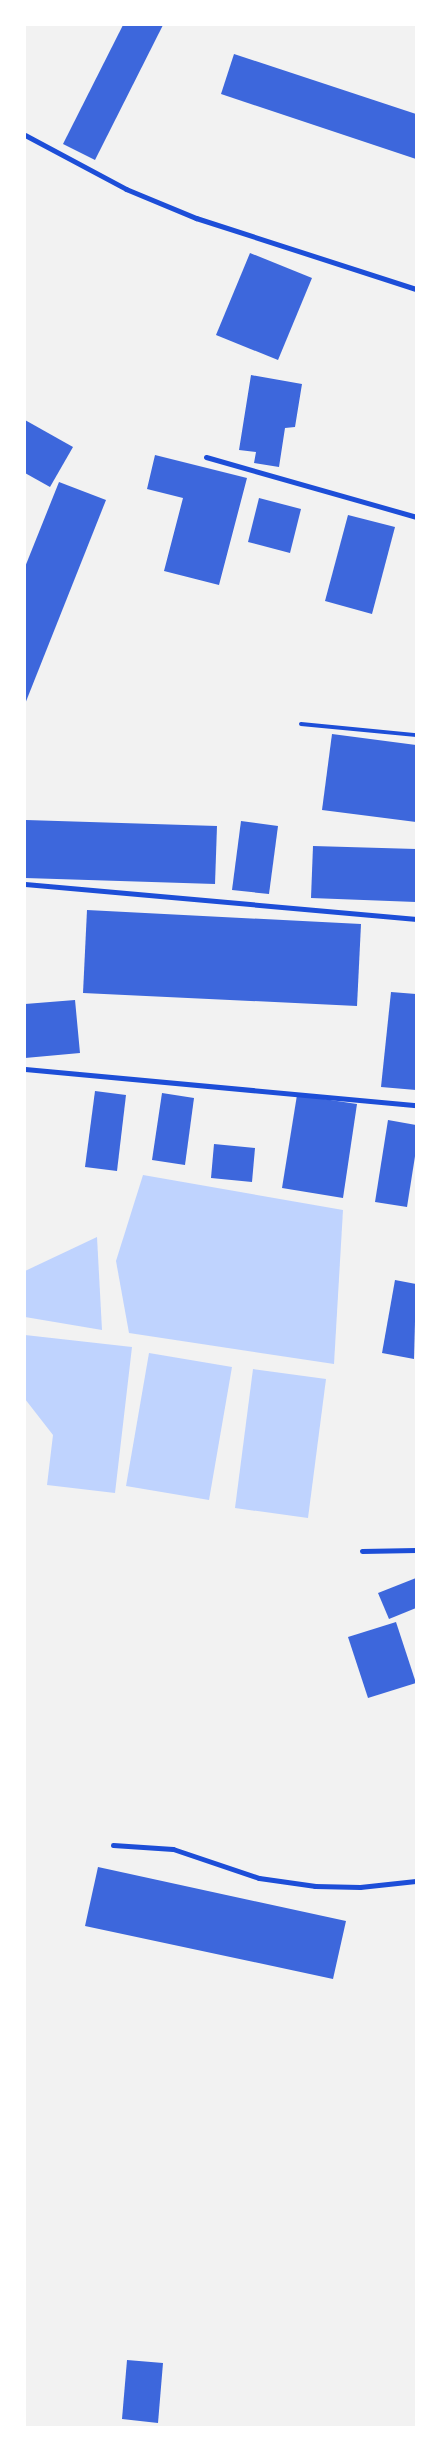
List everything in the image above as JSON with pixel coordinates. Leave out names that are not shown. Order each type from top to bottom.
[{"type":"street","points":[[25,135],[126,190],[196,218],[416,289]]},
{"type":"street","points":[[206,457],[416,517]]},
{"type":"street","points":[[25,884],[416,919]]},
{"type":"street","points":[[25,1069],[416,1105]]},
{"type":"street","points":[[362,1551],[416,1550]]},
{"type":"street","points":[[113,1845],[173,1849],[259,1878],[315,1886],[360,1887],[416,1881]]},
{"type":"lane","points":[[301,724],[416,735]]},
{"type":"water","points":[[143,1175],[343,1210],[334,1364],[129,1333],[116,1261]]},
{"type":"water","points":[[97,1237],[102,1330],[25,1317],[25,1271]]},
{"type":"water","points":[[25,1335],[132,1347],[115,1493],[47,1485],[53,1435],[25,1399]]},
{"type":"water","points":[[149,1353],[232,1367],[209,1500],[126,1486]]},
{"type":"water","points":[[253,1369],[326,1379],[308,1518],[235,1508]]},
{"type":"building","points":[[123,25],[163,25],[95,160],[63,144]]},
{"type":"building","points":[[234,54],[416,114],[416,159],[221,94]]},
{"type":"building","points":[[250,253],[312,278],[278,360],[216,335]]},
{"type":"building","points":[[251,375],[302,384],[295,427],[285,428],[279,467],[254,463],[256,452],[239,450]]},
{"type":"building","points":[[25,420],[73,447],[50,487],[25,473]]},
{"type":"building","points":[[155,455],[247,478],[219,585],[164,571],[183,498],[147,489]]},
{"type":"building","points":[[59,482],[106,500],[25,704],[25,567]]},
{"type":"building","points":[[259,498],[301,509],[290,553],[248,542]]},
{"type":"building","points":[[348,515],[395,527],[372,614],[325,601]]},
{"type":"building","points":[[332,734],[416,745],[416,822],[322,810]]},
{"type":"building","points":[[26,820],[217,826],[215,884],[25,878]]},
{"type":"building","points":[[241,821],[278,826],[269,894],[232,890]]},
{"type":"building","points":[[313,846],[416,849],[416,902],[311,898]]},
{"type":"building","points":[[87,910],[361,924],[357,1006],[83,993]]},
{"type":"building","points":[[391,992],[416,994],[416,1090],[381,1087]]},
{"type":"building","points":[[75,1000],[80,1053],[25,1058],[25,1004]]},
{"type":"building","points":[[95,1091],[126,1095],[117,1171],[85,1167]]},
{"type":"building","points":[[162,1093],[194,1098],[185,1165],[152,1160]]},
{"type":"building","points":[[297,1095],[357,1104],[343,1198],[282,1188]]},
{"type":"building","points":[[388,1120],[416,1125],[416,1150],[407,1207],[375,1202]]},
{"type":"building","points":[[214,1144],[255,1148],[252,1182],[211,1178]]},
{"type":"building","points":[[395,1280],[416,1284],[414,1359],[382,1353]]},
{"type":"building","points":[[416,1578],[416,1608],[389,1619],[378,1593]]},
{"type":"building","points":[[396,1622],[416,1683],[368,1698],[348,1637]]},
{"type":"building","points":[[98,1867],[346,1921],[333,1979],[85,1926]]},
{"type":"building","points":[[127,2360],[163,2363],[158,2423],[122,2419]]}]
